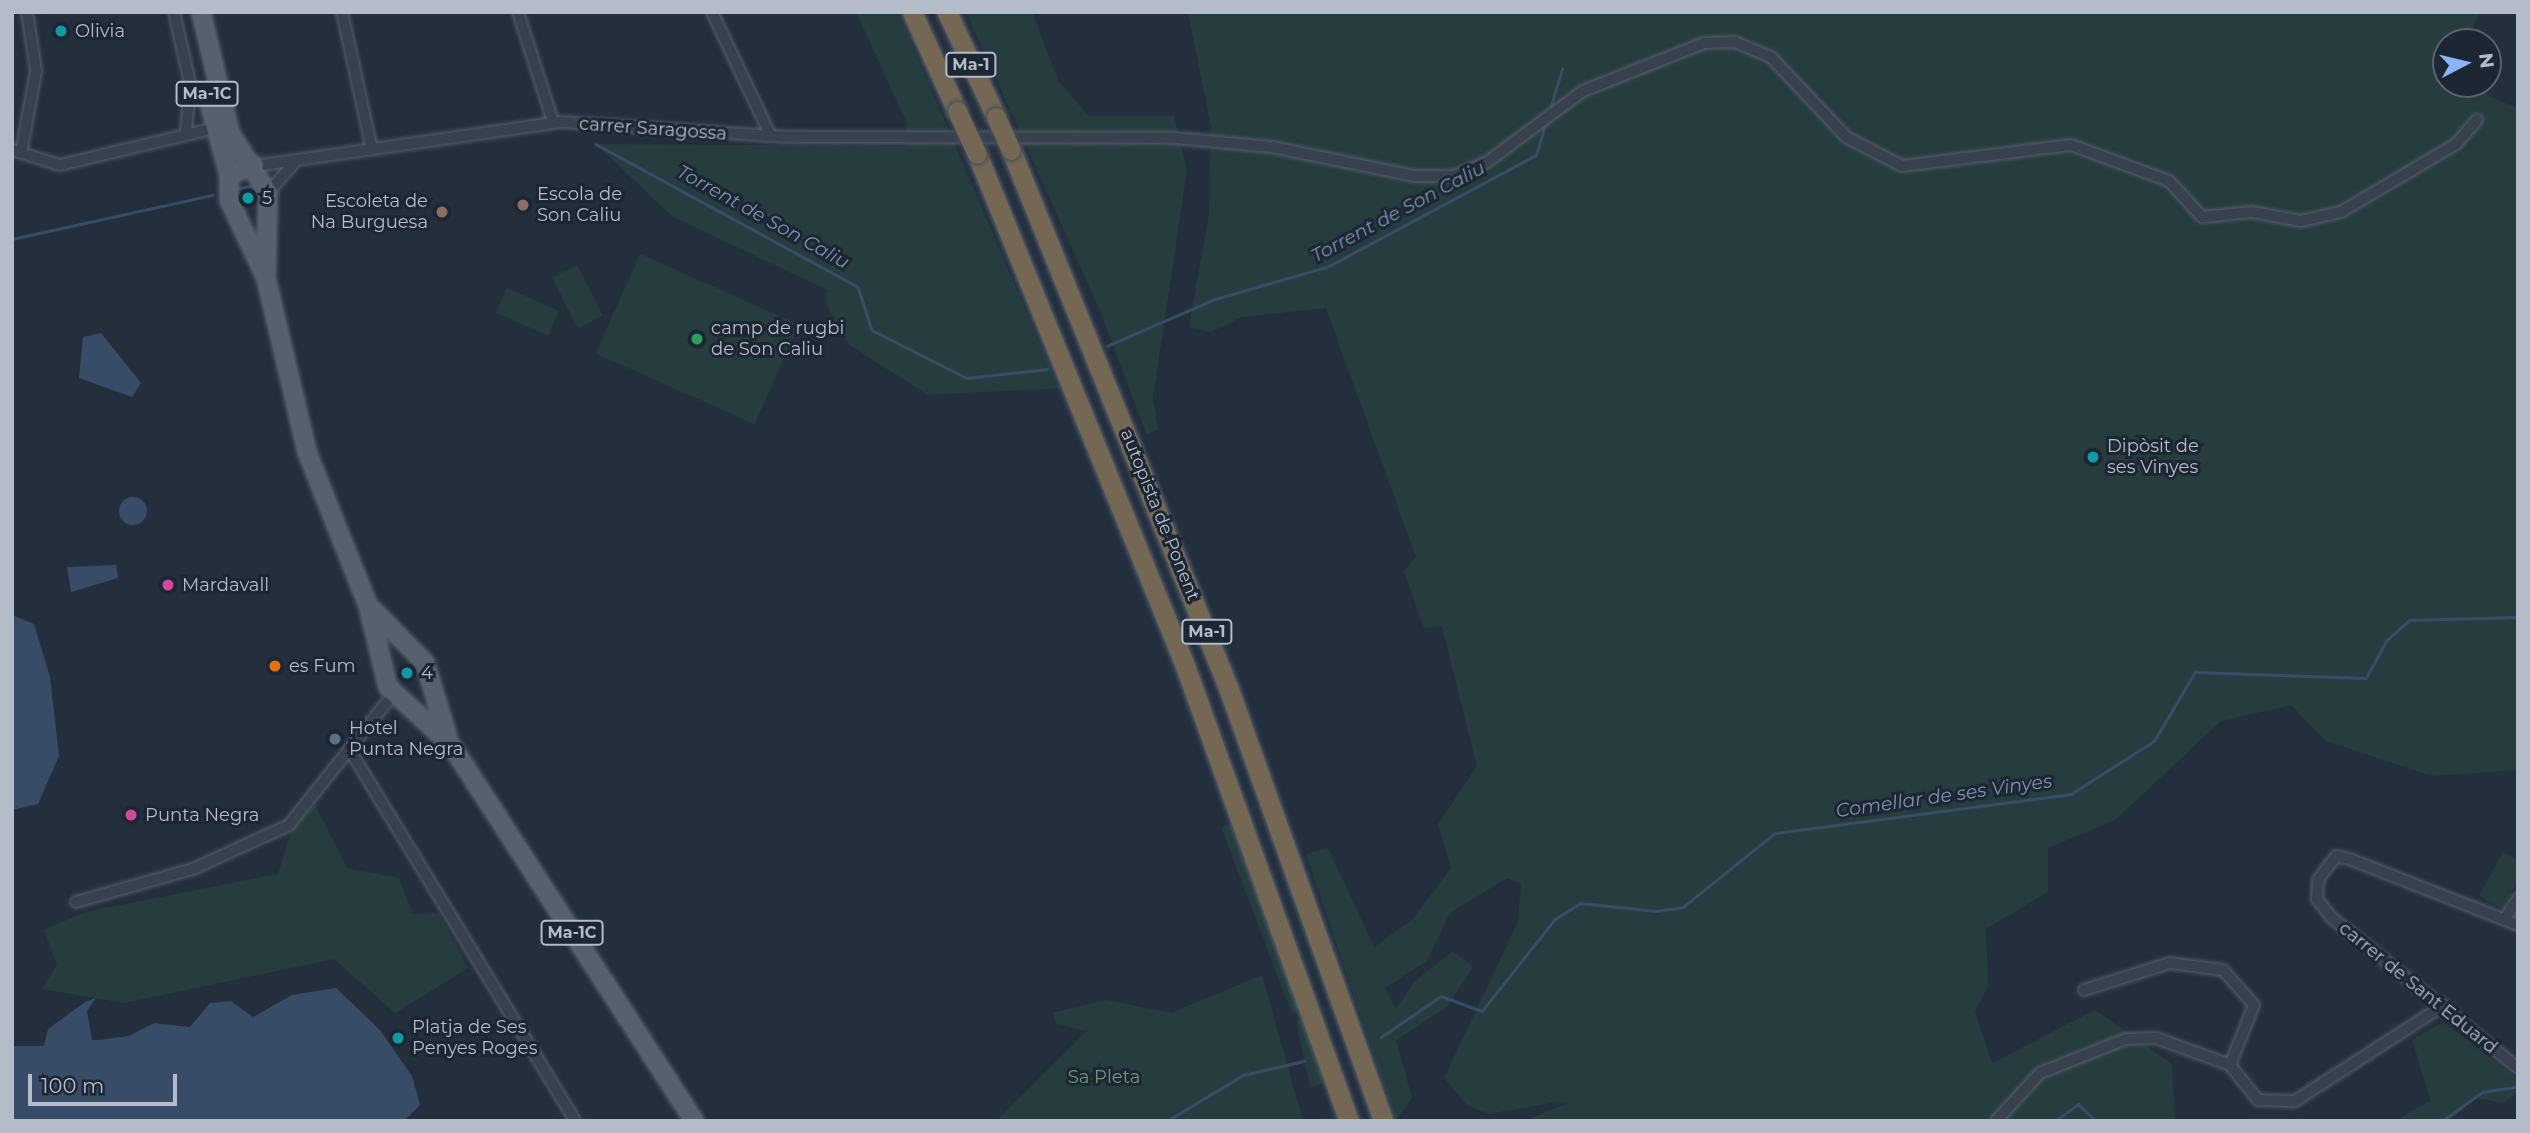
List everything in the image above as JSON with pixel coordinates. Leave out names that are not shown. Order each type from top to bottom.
[{"type":"highway","name":"autopista de Ponent","points":[[912,12],[976,155],[1188,675],[1349,1121]]},
{"type":"highway","name":"Ma-1","points":[[947,12],[996,117],[1014,143]]},
{"type":"highway","name":"autopista de Ponent","points":[[1014,143],[1228,687],[1384,1121]]},
{"type":"main road","name":"Ma-1C","points":[[189,12],[215,128],[229,175],[237,222],[266,278],[307,452],[368,605],[393,689],[451,744],[694,1121]]},
{"type":"main road","name":"Ma-1C","points":[[201,12],[230,133],[255,166],[268,192],[271,213],[266,278]]},
{"type":"main road","points":[[229,175],[255,166]]},
{"type":"main road","points":[[237,222],[256,229],[271,213]]},
{"type":"main road","name":"Ma-1C","points":[[368,605],[424,664],[451,744]]},
{"type":"main road","points":[[393,658],[424,664],[421,691],[393,689],[393,658]]},
{"type":"street","points":[[27,12],[36,71],[17,151],[60,165],[186,132],[215,128]]},
{"type":"street","points":[[174,12],[190,83],[186,132]]},
{"type":"street","points":[[342,12],[372,150]]},
{"type":"street","points":[[518,12],[553,122]]},
{"type":"street","points":[[712,12],[771,136]]},
{"type":"street","name":"carrer Saragossa","points":[[255,166],[293,164],[553,122],[771,136],[1014,143],[1175,138],[1272,147],[1415,176],[1454,176],[1488,162],[1583,91],[1643,63],[1704,44],[1735,42],[1771,57],[1846,137],[1902,166],[2071,145],[2169,181],[2202,217],[2252,212],[2301,221],[2341,212],[2456,144],[2477,120]]},
{"type":"street","points":[[268,192],[293,164]]},
{"type":"street","points":[[76,902],[193,869],[289,825],[351,752],[393,689]]},
{"type":"street","points":[[351,752],[575,1121]]},
{"type":"street","name":"carrer de Sant Eduard","points":[[2518,925],[2371,864],[2336,856],[2324,864],[2317,899],[2332,918],[2444,1005],[2518,1068]]},
{"type":"street","points":[[2505,919],[2518,898]]},
{"type":"street","points":[[2084,990],[2170,963],[2223,970],[2254,1005],[2230,1065]]},
{"type":"street","points":[[1996,1121],[2040,1073],[2126,1039],[2156,1038],[2230,1065],[2258,1100],[2295,1101],[2444,1005]]},
{"type":"green space","points":[[856,12],[898,12],[1059,388],[928,395],[848,344],[825,302],[827,290],[672,216],[596,144],[905,146],[907,123]]},
{"type":"green space","points":[[966,12],[1032,12],[1059,82],[1089,116],[1174,116],[1187,170],[1153,398],[1158,429],[1147,435],[1098,306]]},
{"type":"green space","points":[[1188,12],[2480,12],[2473,28],[2432,28],[2432,98],[2494,98],[2518,109],[2518,770],[2432,776],[2326,741],[2291,705],[2221,721],[2115,820],[2048,848],[2048,892],[1986,929],[1988,986],[1975,1011],[1992,1063],[2095,1010],[2172,1064],[2175,1121],[1524,1121],[1568,1103],[1557,1102],[1488,1114],[1466,1104],[1444,1078],[1518,922],[1521,884],[1507,878],[1450,913],[1427,961],[1385,988],[1396,1009],[1414,982],[1453,951],[1473,967],[1447,1007],[1396,1040],[1412,1098],[1396,1120],[1306,854],[1328,848],[1374,947],[1413,919],[1451,868],[1438,824],[1477,766],[1442,626],[1424,628],[1404,571],[1416,557],[1326,308],[1242,317],[1211,332],[1189,327],[1209,214],[1211,126]]},
{"type":"green space","name":"camp de rugbi de Son Caliu","points":[[640,254],[799,325],[755,424],[596,354]]},
{"type":"green space","points":[[577,265],[603,316],[578,328],[552,278]]},
{"type":"green space","points":[[507,288],[559,311],[548,336],[496,313]]},
{"type":"green space","points":[[315,805],[347,868],[399,878],[413,914],[439,913],[468,968],[395,1013],[334,959],[124,1003],[42,989],[57,965],[44,930],[85,912],[278,874],[292,829]]},
{"type":"green space","points":[[1232,823],[1299,1010],[1292,1014],[1221,827]]},
{"type":"green space","points":[[2503,852],[2518,860],[2518,880],[2503,909],[2479,896]]},
{"type":"green space","name":"Sa Pleta","points":[[1262,975],[1303,1121],[996,1121],[1087,1031],[1057,1024],[1052,1013],[1106,1000],[1171,1013]]},
{"type":"green space","points":[[1302,1019],[1324,1083],[1310,1088],[1296,1020]]},
{"type":"green space","points":[[2443,1022],[2518,1079],[2518,1092],[2503,1103],[2476,1098],[2449,1121],[2394,1121],[2431,1101],[2412,1040]]},
{"type":"water","points":[[101,333],[141,383],[132,397],[79,378],[83,337]]},
{"type":"water","points":[[133,497],[143,501],[147,511],[143,521],[133,525],[123,521],[119,511],[123,501]]},
{"type":"water","points":[[116,565],[118,578],[71,592],[67,567]]},
{"type":"water","points":[[12,615],[34,624],[50,677],[59,756],[38,804],[12,810]]},
{"type":"water","points":[[336,988],[379,1029],[412,1076],[420,1105],[404,1121],[12,1121],[12,1046],[44,1046],[48,1029],[85,1002],[96,998],[87,1011],[92,1040],[100,1040],[129,1036],[154,1023],[190,1027],[210,1003],[231,1001],[253,1017],[292,995]]},
{"type":"waterway","name":"Torrent de Son Caliu","points":[[1550,109],[1562,69]]},
{"type":"waterway","name":"Torrent de Son Caliu","points":[[1107,346],[1215,299],[1329,266],[1536,155],[1546,122]]},
{"type":"waterway","name":"Torrent de Son Caliu","points":[[596,144],[858,287],[872,330],[967,378],[1047,369]]},
{"type":"waterway","name":"Torrent de Son Caliu","points":[[235,189],[256,185]]},
{"type":"waterway","name":"Torrent de Son Caliu","points":[[12,239],[212,195]]},
{"type":"waterway","name":"Comellar de ses Vinyes","points":[[1381,1037],[1441,996],[1482,1011],[1555,919],[1581,903],[1656,911],[1683,907],[1775,833],[2071,794],[2154,741],[2195,672],[2366,678],[2386,641],[2409,620],[2518,617]]},
{"type":"waterway","name":"Comellar de ses Vinyes","points":[[1167,1121],[1243,1075],[1304,1061]]},
{"type":"waterway","points":[[2442,1121],[2482,1092],[2518,1086]]},
{"type":"waterway","points":[[2055,1121],[2078,1104],[2096,1121]]},
{"type":"place","name":"Olivia","points":[[61,31]]},
{"type":"place","name":"5","points":[[248,198]]},
{"type":"place","name":"Escola de Son Caliu","points":[[523,205]]},
{"type":"place","name":"Escoleta de Na Burguesa","points":[[442,212]]},
{"type":"place","name":"camp de rugbi de Son Caliu","points":[[697,339]]},
{"type":"place","name":"Dipòsit de ses Vinyes","points":[[2093,457]]},
{"type":"place","name":"Mardavall","points":[[168,585]]},
{"type":"place","name":"es Fum","points":[[275,666]]},
{"type":"place","name":"4","points":[[407,673]]},
{"type":"place","name":"Hotel Punta Negra","points":[[335,739]]},
{"type":"place","name":"Punta Negra","points":[[131,815]]},
{"type":"place","name":"Platja de Ses Penyes Roges","points":[[398,1038]]}]
